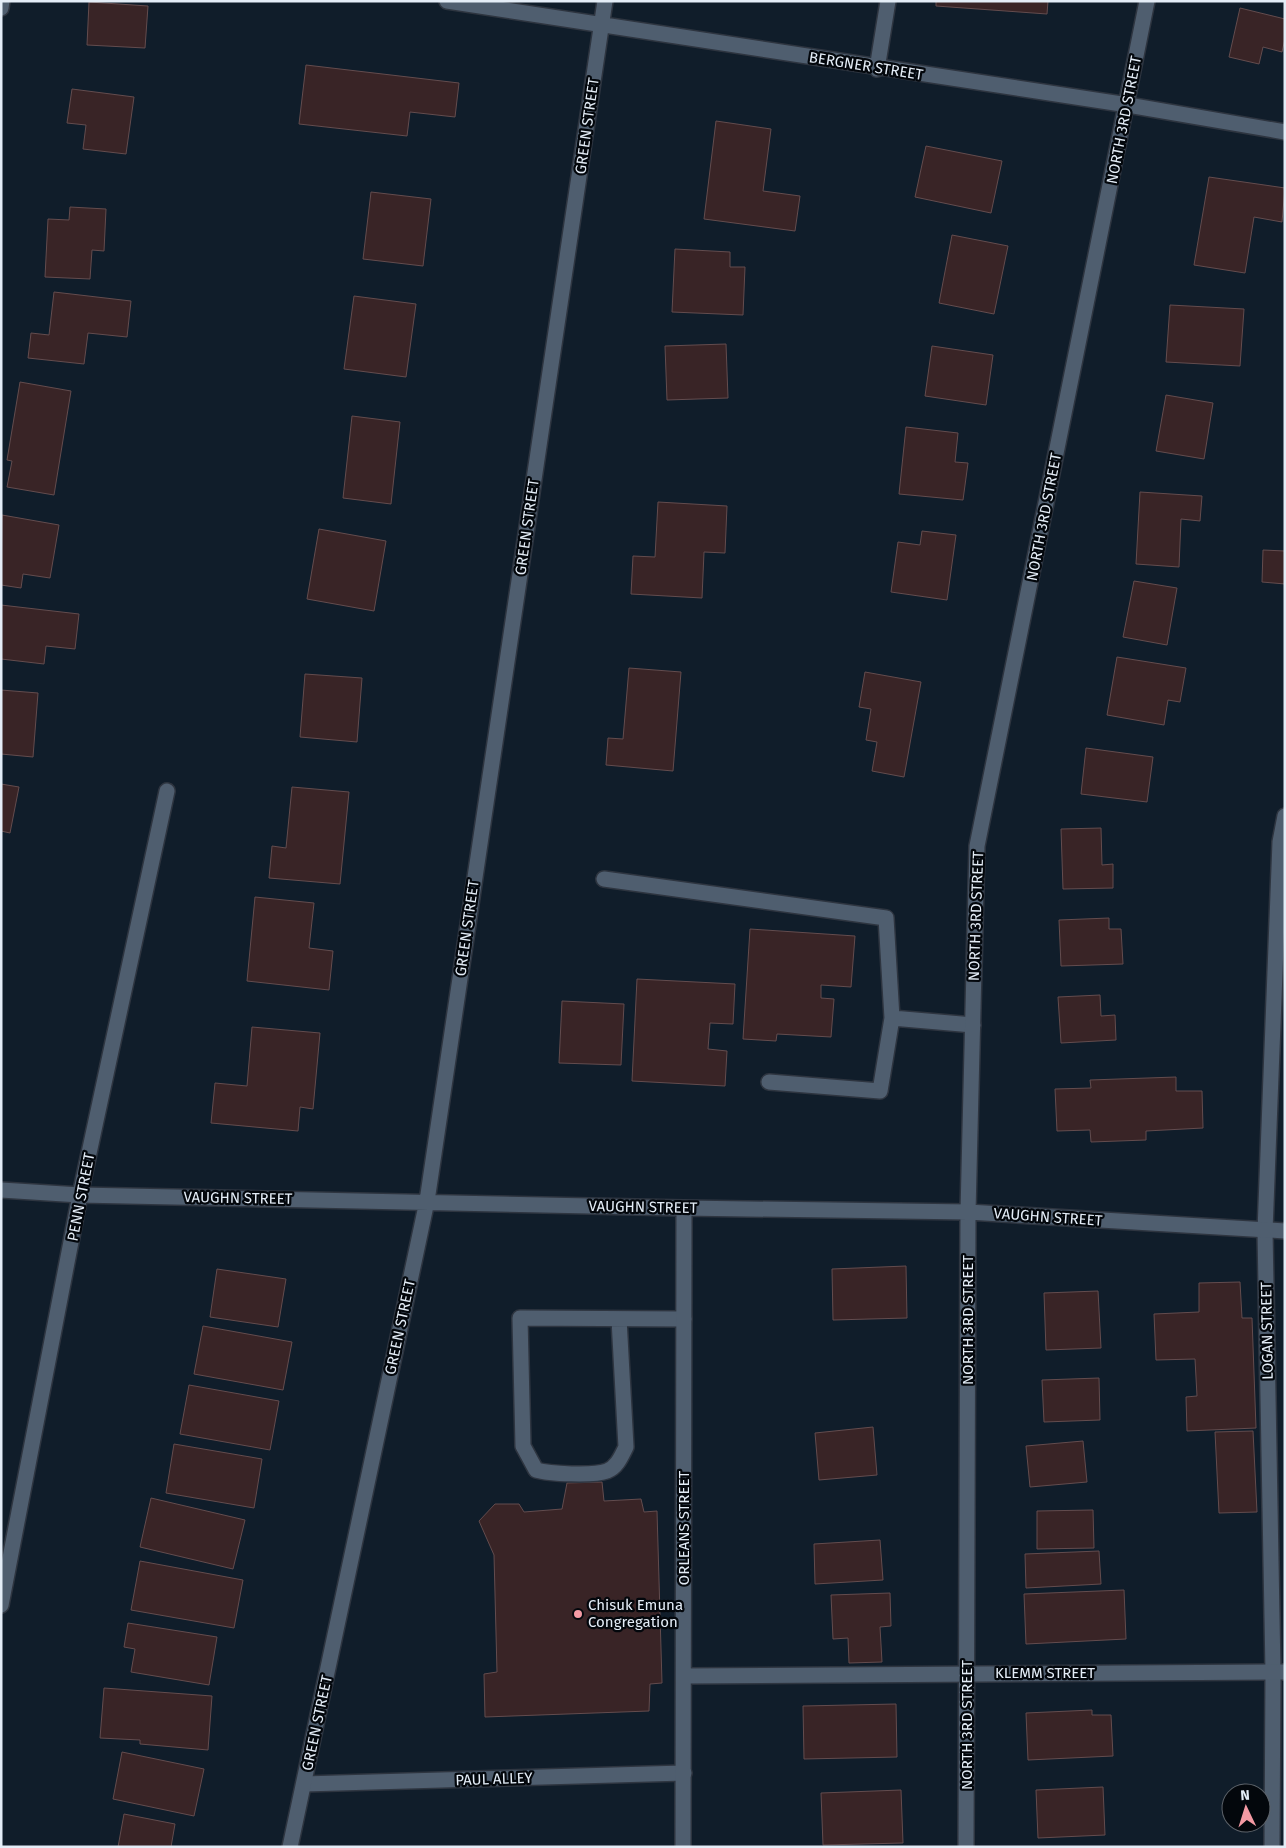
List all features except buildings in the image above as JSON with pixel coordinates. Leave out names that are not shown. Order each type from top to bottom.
[{"type":"street","points":[[1,8],[2,1]]},
{"type":"street","name":"BERGNER STREET","points":[[447,1],[877,69],[1128,105],[1285,132]]},
{"type":"street","name":"GREEN STREET","points":[[290,1847],[427,1201],[605,1]]},
{"type":"street","points":[[877,69],[888,1]]},
{"type":"street","name":"NORTH 3RD STREET","points":[[966,1847],[968,1212],[978,846],[1148,1]]},
{"type":"street","name":"PENN STREET","points":[[1,1605],[80,1195],[167,791]]},
{"type":"street","name":"LOGAN STREET","points":[[1272,1847],[1279,1672],[1265,1231],[1280,842],[1285,816]]},
{"type":"street","points":[[604,879],[886,918],[892,1018],[880,1090],[769,1082]]},
{"type":"street","points":[[892,1018],[972,1025]]},
{"type":"street","name":"VAUGHN STREET","points":[[1,1190],[80,1195],[968,1212],[1285,1231]]},
{"type":"street","name":"ORLEANS STREET","points":[[683,1847],[685,1676],[684,1208]]},
{"type":"street","points":[[618,1318],[626,1448],[618,1463],[606,1472],[550,1474],[536,1470],[523,1446],[520,1318],[618,1318],[684,1319]]},
{"type":"street","name":"KLEMM STREET","points":[[685,1676],[1279,1672]]},
{"type":"street","name":"PAUL ALLEY","points":[[304,1784],[684,1773]]},
{"type":"place","name":"Chisuk Emuna Congregation","points":[[578,1614]]}]
